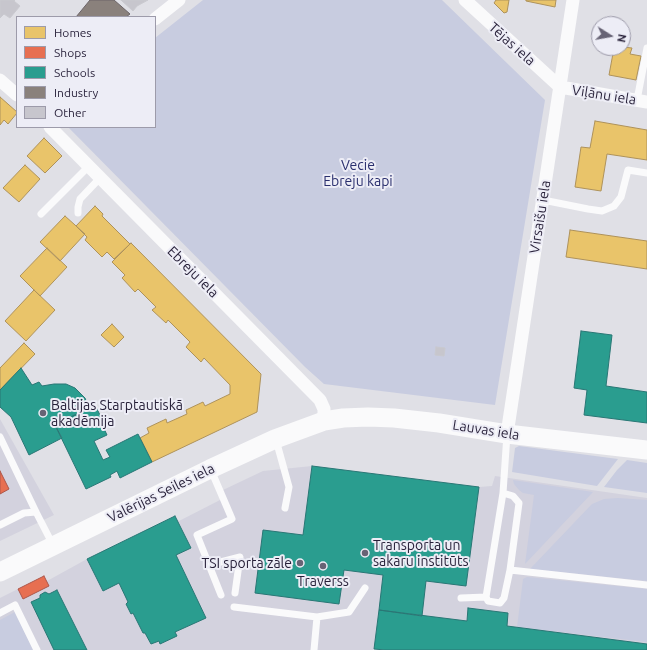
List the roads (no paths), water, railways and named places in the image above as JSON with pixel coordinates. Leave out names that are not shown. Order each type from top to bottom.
[{"type":"street","points":[[156,18],[179,0]]},
{"type":"street","name":"Tējas iela","points":[[465,0],[560,87]]},
{"type":"street","name":"Virsaišu iela","points":[[507,434],[573,0]]},
{"type":"street","points":[[0,80],[16,94]]},
{"type":"street","name":"Viļānu iela","points":[[560,87],[642,101]]},
{"type":"street","name":"Ebreju iela","points":[[51,128],[320,400],[324,409],[324,421]]},
{"type":"street","name":"Lauvas iela","points":[[324,421],[346,417],[394,418],[439,423],[507,434],[647,450]]},
{"type":"street","name":"Valērijas Seiles iela","points":[[0,572],[210,469],[275,439],[324,421]]},
{"type":"lane","points":[[642,101],[647,48]]},
{"type":"lane","points":[[41,214],[89,166]]},
{"type":"lane","points":[[543,200],[588,209],[602,210],[614,206],[621,197],[628,170],[647,173]]},
{"type":"lane","points":[[78,213],[80,199],[100,178]]},
{"type":"lane","points":[[503,493],[513,496],[519,503],[510,570],[504,598],[500,603],[488,601],[486,597],[503,493],[507,434]]},
{"type":"lane","points":[[0,437],[54,546]]},
{"type":"lane","points":[[275,439],[289,487],[285,508]]},
{"type":"lane","points":[[210,469],[232,519],[196,535],[221,595]]},
{"type":"lane","points":[[0,525],[24,513],[36,512]]},
{"type":"lane","points":[[209,565],[240,557],[235,593]]},
{"type":"lane","points":[[510,570],[647,585]]},
{"type":"lane","points":[[234,607],[317,617],[349,612],[365,588]]},
{"type":"lane","points":[[461,598],[486,597]]},
{"type":"lane","points":[[0,613],[15,605],[37,650]]},
{"type":"lane","points":[[314,650],[317,617]]},
{"type":"place","name":"Baltijas Starptautiskā akadēmija","points":[[43,413]]},
{"type":"place","name":"Transporta un sakaru institūts","points":[[365,553]]},
{"type":"place","name":"TSI sporta zāle","points":[[300,563]]},
{"type":"place","name":"Traverss","points":[[323,566]]},
{"type":"park label","name":"Vecie Ebreju kapi","points":[[358,174]]}]
